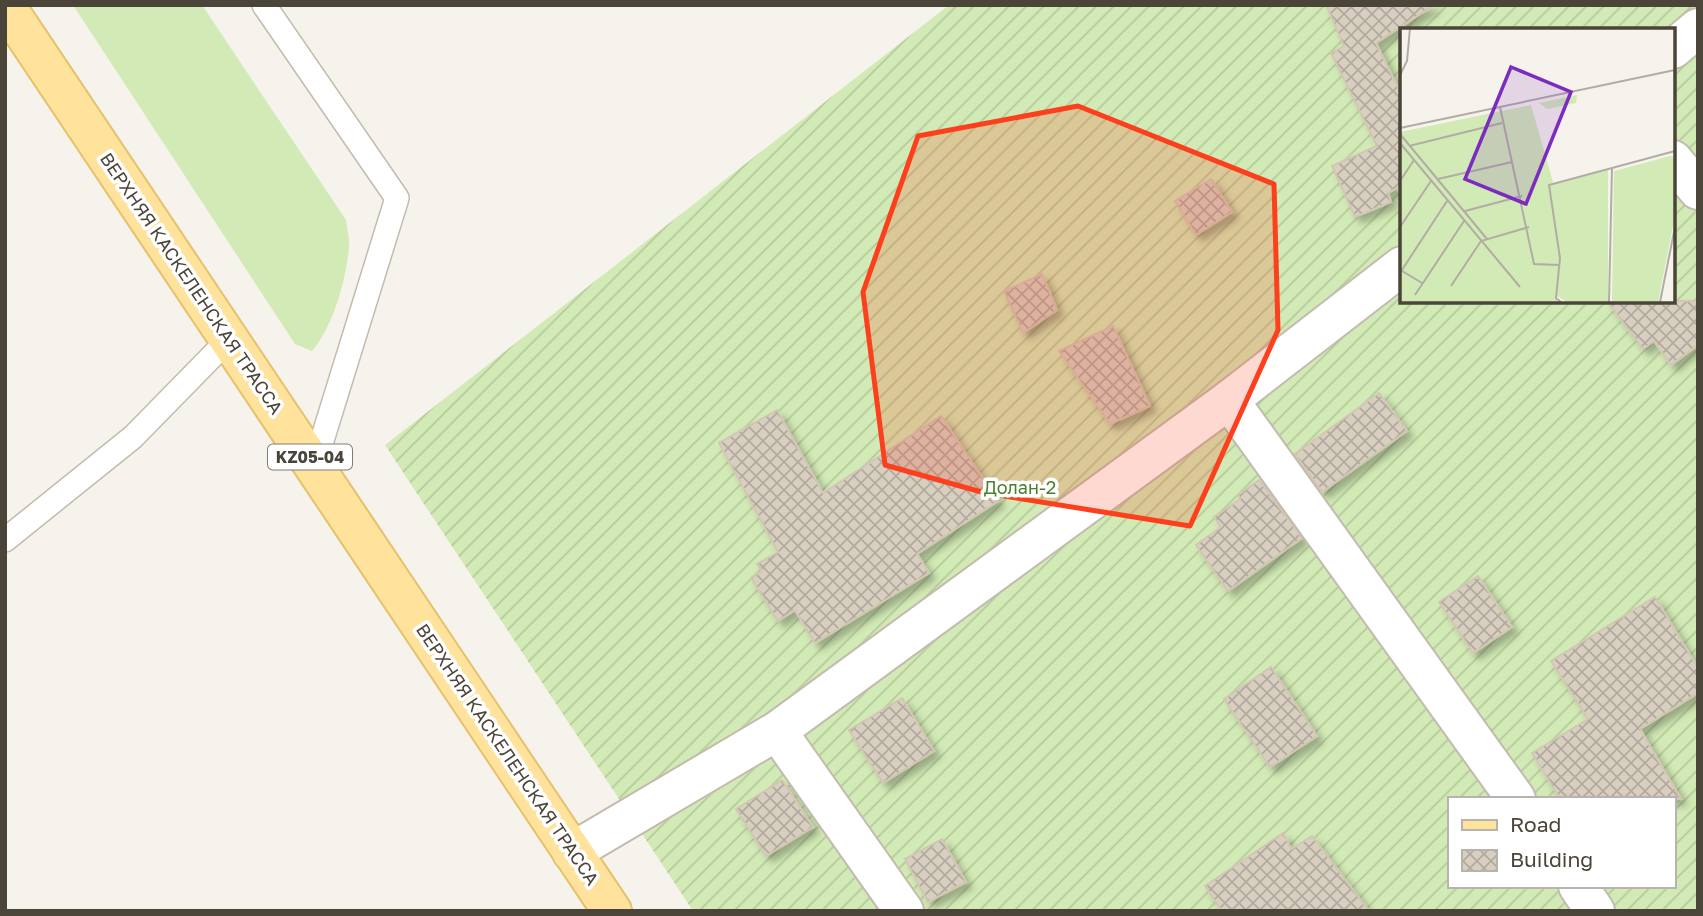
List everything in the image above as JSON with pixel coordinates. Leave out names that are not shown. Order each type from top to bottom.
[{"type":"main road","name":"ВЕРХНЯЯ КАСКЕЛЕНСКАЯ ТРАССА","points":[[5,5],[612,911]]},
{"type":"street","points":[[1675,47],[1698,28]]},
{"type":"street","points":[[1675,162],[1698,190]]},
{"type":"street","points":[[572,852],[777,731],[1229,400],[1400,268]]},
{"type":"street","points":[[1229,400],[1515,797]]},
{"type":"street","points":[[777,731],[904,911]]},
{"type":"street","points":[[1579,888],[1595,911]]},
{"type":"lane","points":[[264,5],[397,198],[314,463]]},
{"type":"lane","points":[[5,540],[133,437],[229,339]]},
{"type":"highlighted area","points":[[1078,106],[1274,184],[1278,330],[1190,526],[985,493],[885,465],[863,292],[918,136]]},
{"type":"green space","points":[[73,5],[202,5],[346,220],[349,247],[342,288],[326,329],[312,351],[295,344]]},
{"type":"green space","name":"Долан-2","points":[[949,5],[1698,5],[1698,911],[693,911],[385,445]]},
{"type":"building","points":[[1326,5],[1434,5],[1376,43],[1400,92],[1400,193],[1397,188],[1388,193],[1391,202],[1355,217],[1332,166],[1377,146],[1331,53],[1344,46]]},
{"type":"building","points":[[1211,179],[1232,212],[1196,235],[1175,201]]},
{"type":"building","points":[[1042,274],[1057,310],[1023,333],[1004,291]]},
{"type":"building","points":[[1698,301],[1698,345],[1671,365],[1654,341],[1643,349],[1608,303]]},
{"type":"building","points":[[1113,326],[1150,406],[1110,424],[1059,351]]},
{"type":"building","points":[[1379,393],[1407,431],[1322,492],[1295,454]]},
{"type":"building","points":[[777,410],[823,493],[941,416],[998,501],[917,554],[929,573],[815,643],[795,610],[778,621],[751,578],[762,571],[757,564],[778,552],[719,443]]},
{"type":"building","points":[[1259,480],[1302,538],[1228,591],[1196,545],[1221,527],[1214,517],[1240,499],[1238,495]]},
{"type":"building","points":[[1478,576],[1512,627],[1473,653],[1439,602]]},
{"type":"building","points":[[1655,597],[1698,668],[1698,693],[1640,729],[1681,799],[1559,797],[1532,753],[1588,719],[1551,661]]},
{"type":"building","points":[[1271,667],[1317,736],[1270,767],[1224,699]]},
{"type":"building","points":[[902,698],[934,751],[883,783],[849,730]]},
{"type":"building","points":[[782,780],[813,827],[766,856],[736,809]]},
{"type":"building","points":[[1283,833],[1291,849],[1312,836],[1369,911],[1222,911],[1205,886]]},
{"type":"building","points":[[942,839],[966,882],[928,902],[905,859]]}]
